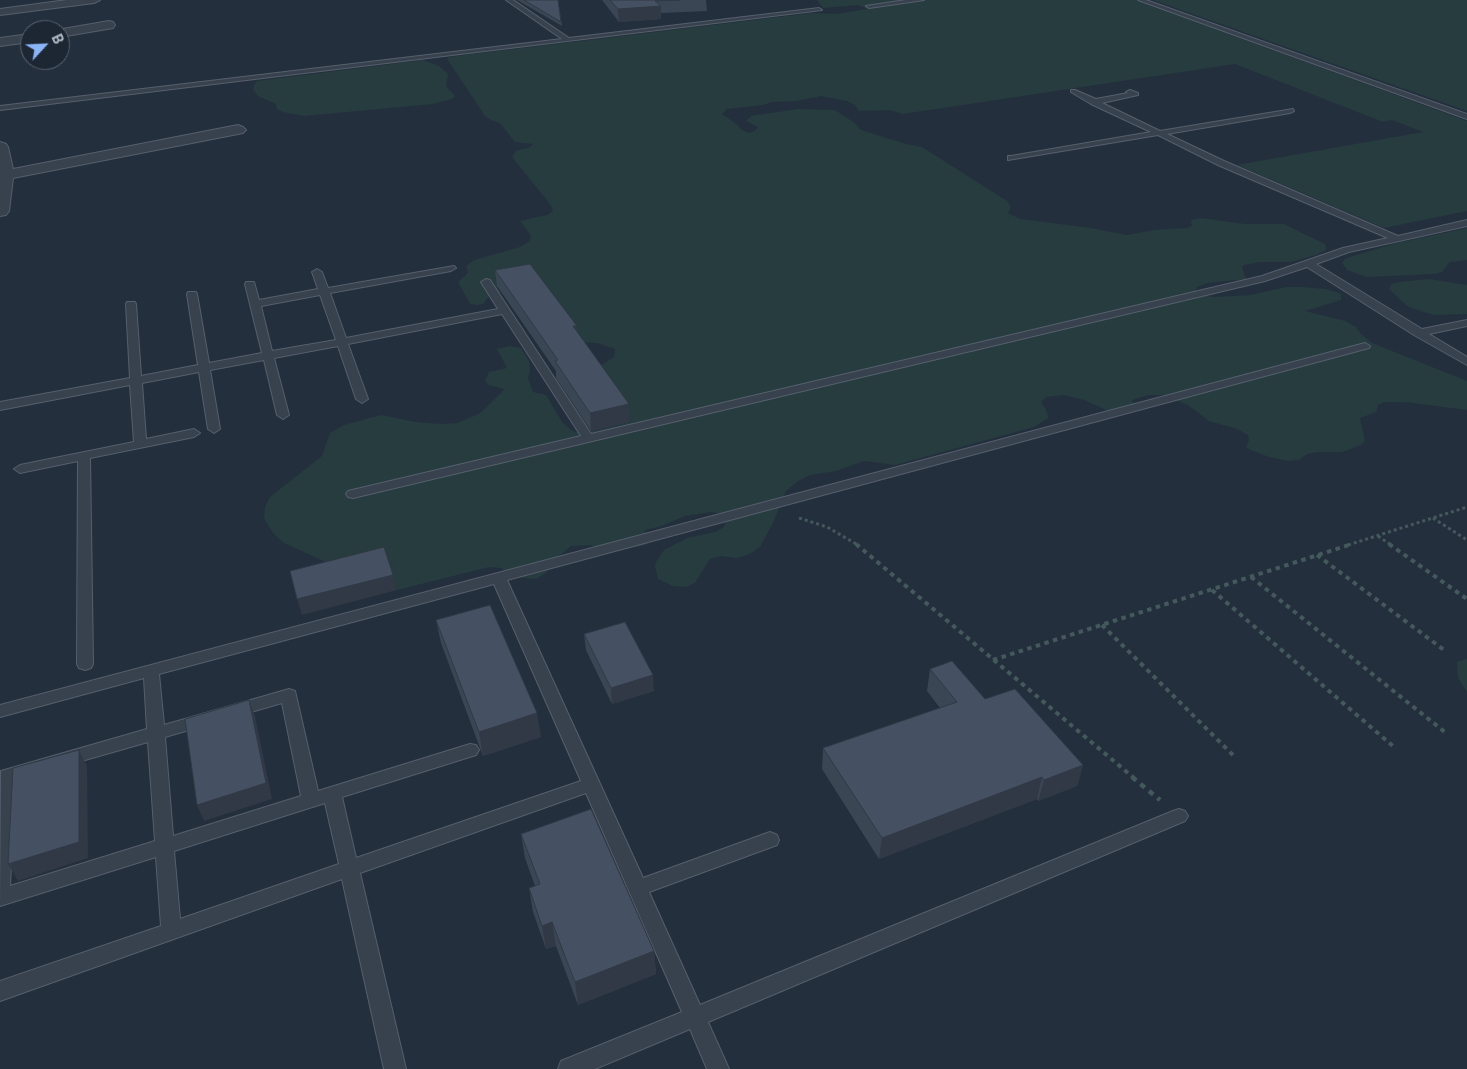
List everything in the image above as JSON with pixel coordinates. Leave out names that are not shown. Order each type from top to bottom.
[{"type":"street","points":[[0,12],[94,0]]},
{"type":"street","points":[[70,32],[109,26]]},
{"type":"street","points":[[0,42],[20,39]]},
{"type":"street","points":[[3,175],[238,130]]},
{"type":"street","points":[[0,147],[3,175],[0,211]]},
{"type":"lane","points":[[509,0],[568,40]]},
{"type":"lane","points":[[869,6],[921,0]]},
{"type":"lane","points":[[1141,0],[1467,117]]},
{"type":"lane","points":[[0,108],[819,10]]},
{"type":"lane","points":[[1072,91],[1221,163],[1396,238]]},
{"type":"lane","points":[[1094,102],[1136,94],[1130,92]]},
{"type":"lane","points":[[1011,158],[1290,111]]},
{"type":"lane","points":[[353,494],[1255,280],[1278,274],[1346,250],[1467,223]]},
{"type":"lane","points":[[1308,263],[1467,362]]},
{"type":"lane","points":[[255,304],[451,268]]},
{"type":"lane","points":[[317,272],[362,399]]},
{"type":"lane","points":[[486,282],[588,438]]},
{"type":"lane","points":[[250,284],[283,415]]},
{"type":"lane","points":[[192,294],[214,429]]},
{"type":"lane","points":[[131,304],[140,444]]},
{"type":"lane","points":[[0,406],[504,311]]},
{"type":"lane","points":[[1418,333],[1467,324]]},
{"type":"lane","points":[[0,711],[1365,346]]},
{"type":"lane","points":[[20,469],[194,433]]},
{"type":"lane","points":[[84,456],[85,664]]},
{"type":"lane","points":[[499,578],[718,1069]]},
{"type":"lane","points":[[151,670],[171,931]]},
{"type":"lane","points":[[311,800],[289,695],[7,776],[0,898],[470,750]]},
{"type":"lane","points":[[0,991],[591,784]]},
{"type":"lane","points":[[332,793],[396,1069]]},
{"type":"lane","points":[[569,1069],[1179,816]]},
{"type":"lane","points":[[638,888],[770,840]]},
{"type":"path","points":[[993,660],[1467,506]]},
{"type":"path","points":[[796,517],[827,527],[842,535],[1179,816]]},
{"type":"path","points":[[1433,518],[1467,540]]},
{"type":"path","points":[[1378,536],[1467,599]]},
{"type":"path","points":[[1317,555],[1444,650]]},
{"type":"path","points":[[1250,577],[1446,733]]},
{"type":"path","points":[[1212,589],[1394,747]]},
{"type":"path","points":[[1102,625],[1236,758]]},
{"type":"green space","points":[[817,0],[1135,0],[1467,121],[1467,211],[1384,228],[1237,165],[1423,132],[1392,120],[1383,122],[1235,64],[903,114],[889,110],[859,111],[855,105],[847,101],[821,96],[797,101],[772,102],[763,105],[727,109],[722,114],[742,130],[749,133],[755,131],[758,127],[746,121],[751,116],[798,109],[835,110],[855,123],[861,130],[922,147],[1007,201],[1011,207],[1008,213],[1020,219],[1091,228],[1127,235],[1155,230],[1187,228],[1192,226],[1191,220],[1201,218],[1245,224],[1284,224],[1325,244],[1326,250],[1291,262],[1259,262],[1244,265],[1242,267],[1246,279],[1208,283],[1197,287],[1194,294],[1214,297],[1251,295],[1286,287],[1303,287],[1326,289],[1341,294],[1341,300],[1305,311],[1345,321],[1356,327],[1372,343],[1467,381],[1467,410],[1405,402],[1384,402],[1378,405],[1376,412],[1360,418],[1365,441],[1361,445],[1342,452],[1307,454],[1299,460],[1288,461],[1269,457],[1251,450],[1246,447],[1249,440],[1248,435],[1237,429],[1209,421],[1188,405],[1162,395],[1149,395],[1132,400],[1138,409],[1125,413],[1108,411],[1084,400],[1064,395],[1046,397],[1041,402],[1047,411],[1048,418],[1034,427],[895,465],[864,461],[836,471],[810,475],[798,481],[786,491],[773,523],[760,547],[750,554],[736,558],[721,556],[710,559],[695,583],[686,587],[673,586],[658,579],[656,562],[664,550],[687,538],[715,532],[724,527],[726,520],[722,514],[712,512],[685,516],[662,526],[645,530],[644,532],[650,533],[654,539],[645,545],[628,549],[605,551],[596,549],[591,545],[571,546],[559,556],[546,573],[536,579],[513,577],[501,568],[489,567],[397,590],[388,563],[328,563],[284,543],[273,533],[264,518],[265,507],[270,497],[322,456],[330,433],[344,425],[381,415],[415,422],[440,424],[457,423],[479,414],[504,389],[489,385],[485,381],[489,372],[507,368],[497,349],[509,346],[521,348],[529,361],[530,371],[528,378],[533,392],[546,395],[562,422],[575,432],[589,432],[630,422],[593,370],[614,357],[615,349],[597,343],[579,342],[497,287],[501,293],[489,296],[484,303],[478,305],[470,304],[458,282],[468,273],[466,266],[474,260],[520,247],[530,241],[531,236],[520,221],[547,215],[553,211],[550,204],[512,157],[516,151],[530,147],[533,144],[515,142],[500,123],[485,116],[447,59],[449,57],[812,13],[837,14],[867,9],[858,5],[823,8]]},
{"type":"green space","points":[[1153,0],[1467,0],[1467,111]]},
{"type":"green space","points":[[423,60],[439,66],[448,74],[446,86],[455,96],[452,99],[433,104],[304,116],[277,109],[276,104],[258,96],[253,90],[257,81]]},
{"type":"green space","points":[[1467,228],[1467,260],[1450,262],[1442,272],[1435,274],[1366,277],[1347,270],[1342,263],[1345,259],[1353,256],[1393,244]]},
{"type":"green space","points":[[1429,279],[1467,285],[1467,314],[1434,315],[1420,311],[1407,306],[1389,289],[1391,284],[1399,282]]},
{"type":"green space","points":[[1467,659],[1467,692],[1458,678],[1457,662]]},
{"type":"building","points":[[524,0],[558,0],[561,22]]},
{"type":"building","points":[[610,0],[680,0],[655,1],[661,6],[618,9]]},
{"type":"building","points":[[530,264],[577,326],[573,326],[629,404],[590,413],[555,361],[558,360],[495,270]]},
{"type":"building","points":[[384,547],[393,575],[297,599],[290,571]]},
{"type":"building","points":[[490,605],[537,713],[479,732],[436,620]]},
{"type":"building","points":[[625,622],[653,675],[611,688],[584,634]]},
{"type":"building","points":[[952,661],[985,699],[1015,689],[1083,765],[1044,780],[1042,777],[882,838],[823,748],[957,702],[930,669]]},
{"type":"building","points":[[249,700],[266,783],[197,805],[185,719]]},
{"type":"building","points":[[79,750],[79,842],[8,864],[13,768]]},
{"type":"building","points":[[591,809],[654,951],[575,982],[552,922],[542,926],[529,888],[540,884],[521,834]]}]
